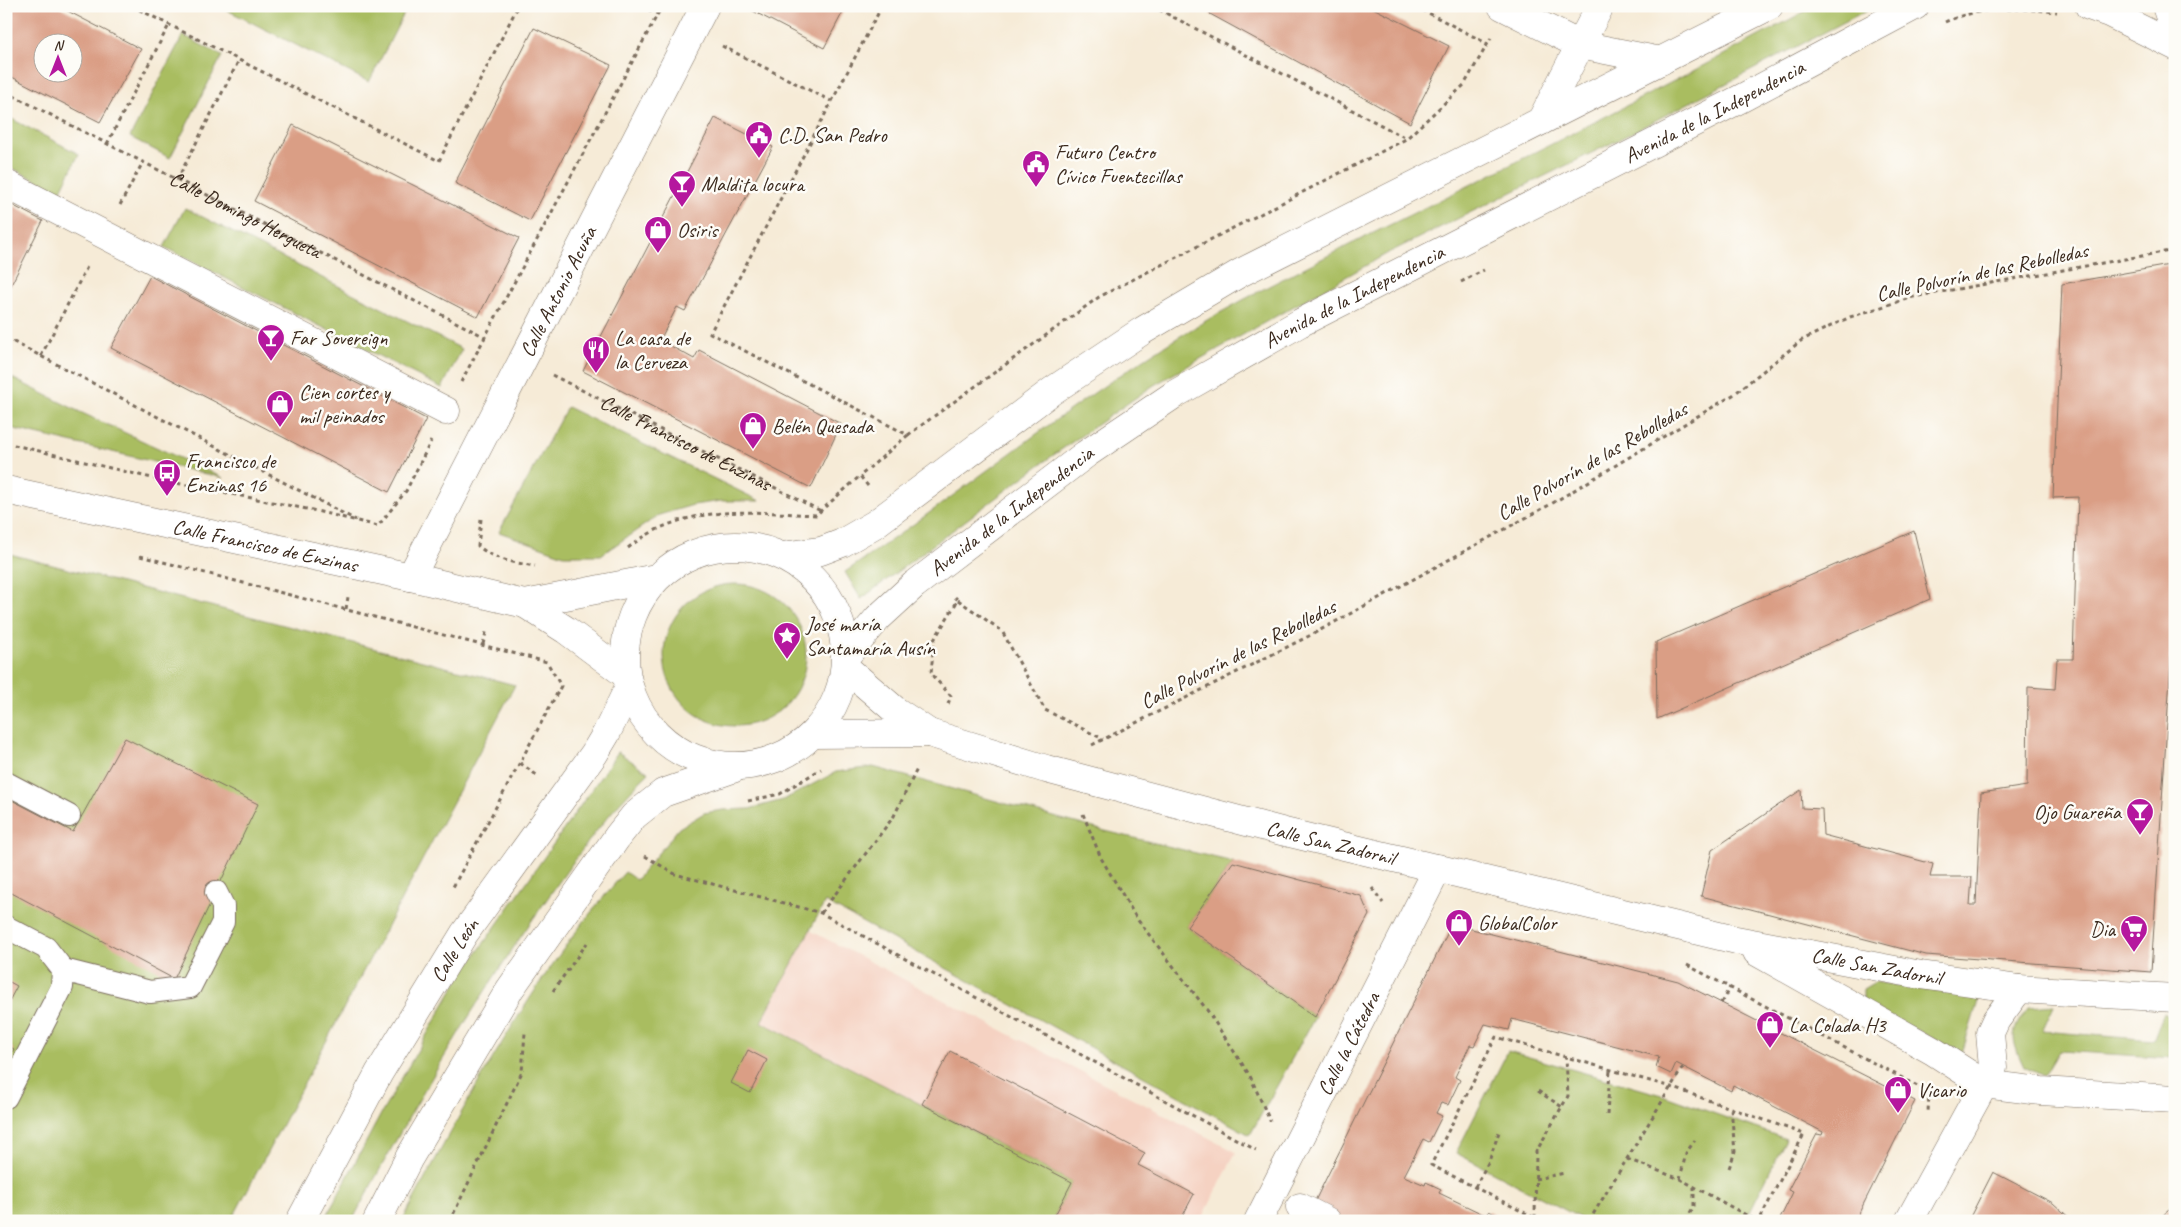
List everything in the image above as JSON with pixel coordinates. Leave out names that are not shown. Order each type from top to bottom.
[{"type":"street","name":"Calle Antonio Acuña","points":[[411,577],[705,6]]},
{"type":"street","points":[[1540,121],[1600,6]]},
{"type":"street","points":[[783,556],[821,551],[842,543],[889,514],[1052,391],[1142,331],[1240,273],[1769,6]]},
{"type":"street","points":[[2089,6],[2109,13],[2175,46]]},
{"type":"street","points":[[2166,6],[2175,33]]},
{"type":"street","points":[[1504,7],[1580,45],[1661,61]]},
{"type":"street","name":"Avenida de la Independencia","points":[[846,662],[878,618],[932,570],[1094,448],[1176,394],[1292,327],[1740,99],[1922,12]]},
{"type":"street","points":[[6,184],[446,411]]},
{"type":"street","name":"Calle Francisco de Enzinas","points":[[6,490],[411,577],[525,604],[566,630],[626,682],[659,738],[696,760],[738,767]]},
{"type":"street","points":[[377,1221],[409,1158],[510,989],[634,816],[663,793],[738,767],[779,758],[813,734],[829,715],[840,692],[846,662],[838,616],[816,581],[783,556],[761,548],[739,545],[714,546],[694,552],[673,563],[656,578],[635,605],[625,639],[626,682]]},
{"type":"street","name":"Calle Francisco de Enzinas","points":[[525,604],[656,578]]},
{"type":"street","name":"Calle San Zadornil","points":[[846,662],[896,711],[929,733],[1046,769],[1285,832],[1736,940],[1921,975],[2019,989],[2175,998]]},
{"type":"street","name":"Calle León","points":[[300,1221],[379,1073],[464,934],[594,754],[626,682]]},
{"type":"street","name":"Calle San Zadornil","points":[[813,734],[929,733]]},
{"type":"street","name":"Calle la Cátedra","points":[[1258,1221],[1438,868]]},
{"type":"street","name":"Calle San Zadornil","points":[[1736,940],[1933,1051],[1984,1084],[2041,1090],[2175,1099]]},
{"type":"street","points":[[1909,1221],[1993,1068],[1990,1033],[1996,1020],[2019,989]]},
{"type":"street","points":[[1300,1207],[1327,1221]]},
{"type":"lane","points":[[6,783],[70,816]]},
{"type":"lane","points":[[6,927],[46,948],[63,970],[150,992],[190,987],[223,922],[223,906],[216,892]]},
{"type":"lane","points":[[6,1097],[62,987],[63,970]]},
{"type":"path","points":[[132,6],[439,161],[518,6]]},
{"type":"path","points":[[641,6],[831,101]]},
{"type":"path","points":[[6,443],[156,479],[312,510],[378,526],[406,491],[485,337],[662,6]]},
{"type":"path","points":[[882,6],[710,333],[908,435]]},
{"type":"path","points":[[1152,6],[1406,139]]},
{"type":"path","points":[[1415,6],[1488,44]]},
{"type":"path","points":[[621,554],[643,536],[673,521],[700,515],[761,512],[816,515],[908,435],[1099,297],[1406,139],[1464,85],[1488,44],[1504,7]]},
{"type":"path","points":[[1922,12],[2023,8],[2060,13]]},
{"type":"path","points":[[106,144],[169,25]]},
{"type":"path","points":[[177,180],[239,60]]},
{"type":"path","name":"Calle Domingo Hergueta","points":[[6,92],[485,337]]},
{"type":"path","points":[[41,356],[143,162]]},
{"type":"path","name":"Calle Polvorín de las Rebolledas","points":[[1046,769],[1313,634],[1551,504],[1733,395],[1802,340],[1850,317],[1922,296],[2175,250]]},
{"type":"path","points":[[1459,283],[1492,265]]},
{"type":"path","points":[[6,338],[361,523]]},
{"type":"path","points":[[548,384],[556,366]]},
{"type":"path","name":"Calle Francisco de Enzinas","points":[[552,375],[821,511]]},
{"type":"path","points":[[860,476],[889,514]]},
{"type":"path","points":[[485,512],[480,520],[478,546],[490,555],[502,560],[538,566]]},
{"type":"path","points":[[138,556],[547,662],[561,686],[450,892]]},
{"type":"path","points":[[932,570],[958,600],[1002,631],[1045,710],[1103,740]]},
{"type":"path","points":[[951,696],[930,674],[934,640],[958,600]]},
{"type":"path","points":[[910,762],[925,765]]},
{"type":"path","points":[[821,913],[894,816],[920,764]]},
{"type":"path","points":[[742,803],[780,794],[824,767]]},
{"type":"path","points":[[1082,812],[1101,858],[1138,919],[1218,1026],[1250,1076],[1271,1122]]},
{"type":"path","points":[[641,862],[651,849]]},
{"type":"path","points":[[645,856],[675,874],[821,913],[1256,1150]]},
{"type":"path","points":[[550,996],[589,940]]},
{"type":"path","points":[[1679,963],[1688,965],[1929,1092],[1928,1118]]},
{"type":"path","points":[[1721,1003],[1730,987]]},
{"type":"path","points":[[450,1221],[522,1072],[526,1026]]},
{"type":"path","points":[[1541,1221],[1431,1164],[1496,1037],[1672,1087],[1804,1134],[1758,1221],[1680,1179],[1627,1159]]},
{"type":"path","points":[[1535,1218],[1536,1152],[1568,1096],[1566,1057]]},
{"type":"path","points":[[1588,1221],[1683,1067]]},
{"type":"path","points":[[1607,1115],[1610,1070]]},
{"type":"path","points":[[1538,1090],[1562,1107]]},
{"type":"path","points":[[1729,1168],[1735,1152],[1731,1108]]},
{"type":"path","points":[[1475,1187],[1489,1161],[1499,1132]]},
{"type":"path","points":[[1680,1179],[1686,1152],[1695,1140]]},
{"type":"path","points":[[1535,1179],[1565,1173]]},
{"type":"path","points":[[1686,1220],[1694,1206],[1694,1187]]},
{"type":"path","points":[[1654,1221],[1656,1216]]},
{"type":"shaded area","points":[[809,930],[1236,1152],[1201,1221],[657,1221]]},
{"type":"green space","points":[[219,6],[408,6],[369,82]]},
{"type":"green space","points":[[1815,6],[1875,6],[1612,143],[1390,252],[1154,385],[1045,461],[861,599],[845,572],[1065,413],[1155,352],[1267,287],[1599,120]]},
{"type":"green space","points":[[183,35],[222,56],[170,158],[130,137]]},
{"type":"green space","points":[[6,116],[79,154],[60,192],[6,165]]},
{"type":"green space","points":[[185,208],[462,349],[442,388],[164,247]]},
{"type":"green space","points":[[6,375],[80,412],[223,478],[6,427]]},
{"type":"green space","points":[[567,407],[760,501],[722,501],[693,505],[659,515],[601,555],[564,555],[499,532]]},
{"type":"green space","points":[[6,553],[515,685],[231,1221],[6,1221]]},
{"type":"green space","points":[[735,584],[749,585],[762,589],[775,596],[785,605],[794,615],[801,628],[805,641],[805,669],[801,682],[794,695],[785,705],[775,714],[762,721],[749,725],[735,726],[721,725],[708,721],[695,714],[685,705],[676,695],[669,682],[665,669],[664,655],[665,641],[669,628],[676,615],[685,605],[695,596],[708,589],[721,585]]},
{"type":"green space","points":[[618,752],[649,773],[634,787],[595,833],[570,866],[494,977],[444,1057],[352,1221],[324,1221],[381,1114],[460,977]]},
{"type":"green space","points":[[873,767],[1101,830],[1233,862],[1187,927],[1315,1017],[1250,1135],[825,902],[761,1022],[1072,1182],[1052,1221],[402,1221],[477,1085],[532,995],[592,911],[625,872],[636,880],[679,828],[704,813],[749,809],[783,800],[836,772]]},
{"type":"green space","points":[[1875,982],[1979,998],[1962,1053],[1863,1003],[1863,989]]},
{"type":"green space","points":[[2054,1005],[2042,1031],[2153,1040],[2164,1013],[2175,1021],[2175,1058],[2059,1051],[2044,1076],[2024,1067],[2016,1049],[2014,1036],[2018,1023],[2029,1007]]},
{"type":"green space","points":[[1508,1051],[1665,1096],[1786,1139],[1745,1221],[1586,1221],[1456,1153]]},
{"type":"building","points":[[6,6],[58,6],[141,49],[100,122],[6,74]]},
{"type":"building","points":[[753,6],[846,6],[824,48],[751,10]]},
{"type":"building","points":[[1214,6],[1369,6],[1449,46],[1410,123],[1210,14]]},
{"type":"building","points":[[534,28],[611,65],[530,221],[455,183]]},
{"type":"building","points":[[715,118],[773,147],[685,311],[677,307],[660,340],[694,359],[699,350],[841,424],[811,488],[583,371]]},
{"type":"building","points":[[293,125],[519,238],[478,317],[254,201]]},
{"type":"building","points":[[6,202],[43,221],[6,295]]},
{"type":"building","points":[[2175,264],[2175,599],[2151,972],[1926,955],[1701,896],[1712,850],[1801,790],[1802,808],[1822,809],[1823,835],[1933,864],[1930,877],[1972,877],[1970,905],[1976,905],[1981,793],[2027,786],[2028,687],[2055,689],[2057,659],[2073,659],[2078,497],[2053,498],[2062,284]]},
{"type":"building","points":[[150,276],[426,419],[389,492],[111,348]]},
{"type":"building","points":[[1914,531],[1930,599],[1657,719],[1656,642]]},
{"type":"building","points":[[125,738],[258,804],[174,979],[6,890],[6,797],[73,832]]},
{"type":"building","points":[[1233,862],[1361,896],[1369,915],[1315,1017],[1187,927]]},
{"type":"building","points":[[1452,924],[1678,981],[1915,1101],[1855,1221],[1779,1221],[1793,1192],[1788,1190],[1817,1134],[1822,1135],[1823,1132],[1733,1085],[1731,1091],[1676,1063],[1671,1074],[1656,1067],[1659,1057],[1512,1019],[1509,1030],[1485,1024],[1474,1046],[1470,1045],[1455,1077],[1460,1080],[1448,1105],[1441,1103],[1436,1113],[1442,1116],[1429,1142],[1423,1139],[1404,1176],[1425,1185],[1426,1182],[1441,1189],[1439,1193],[1487,1216],[1489,1211],[1507,1221],[1340,1221],[1312,1207]]},
{"type":"building","points":[[6,980],[17,986],[6,1007]]},
{"type":"building","points":[[6,1045],[14,1049],[6,1064]]},
{"type":"building","points":[[748,1050],[767,1060],[750,1093],[731,1083]]},
{"type":"building","points":[[950,1051],[1145,1153],[1138,1165],[1194,1194],[1180,1221],[1052,1221],[1072,1182],[922,1104]]},
{"type":"building","points":[[1993,1172],[2053,1203],[2073,1221],[1968,1221]]},
{"type":"building","points":[[2175,1205],[2175,1221],[2156,1221]]},
{"type":"place","name":"C.D. San Pedro","points":[[759,159]]},
{"type":"place","name":"Futuro Centro Cívico Fuentecillas","points":[[1036,188]]},
{"type":"place","name":"Maldita locura","points":[[682,208]]},
{"type":"place","name":"Osiris","points":[[658,254]]},
{"type":"place","name":"Far Sovereign","points":[[271,362]]},
{"type":"place","name":"La casa de la Cerveza","points":[[596,374]]},
{"type":"place","name":"Cien cortes y mil peinados","points":[[280,428]]},
{"type":"place","name":"Belén Quesada","points":[[753,450]]},
{"type":"place","name":"Francisco de Enzinas 16","points":[[167,497]]},
{"type":"place","name":"José maría Santamaría Ausín","points":[[787,660]]},
{"type":"place","name":"Ojo Guareña","points":[[2140,836]]},
{"type":"place","name":"GlobalColor","points":[[1459,947]]},
{"type":"place","name":"Dia","points":[[2134,953]]},
{"type":"place","name":"La Colada H3","points":[[1770,1049]]},
{"type":"place","name":"Vicario","points":[[1898,1114]]}]
